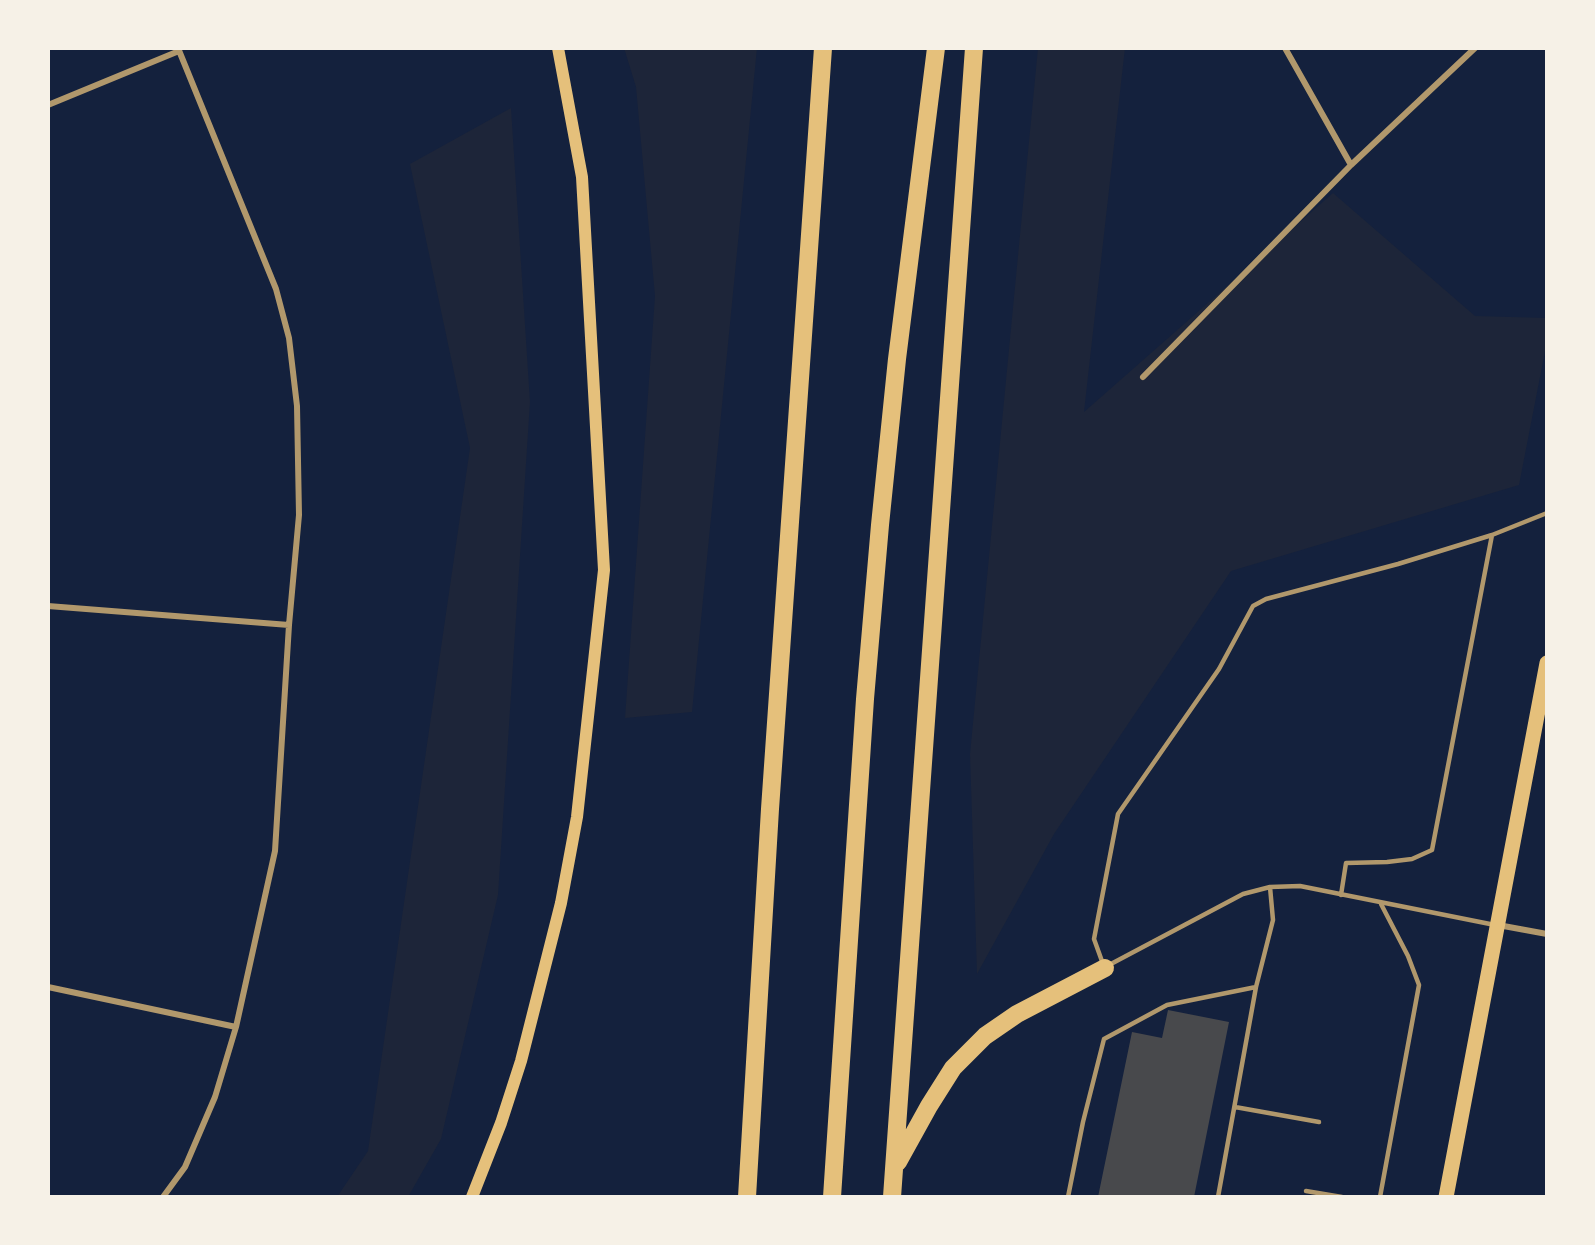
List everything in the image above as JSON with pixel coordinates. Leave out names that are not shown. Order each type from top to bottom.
[{"type":"highway","points":[[747,1197],[771,797],[823,48]]},
{"type":"highway","points":[[832,1197],[865,699],[880,525],[900,338],[936,48]]},
{"type":"highway","points":[[892,1197],[974,48]]},
{"type":"highway","points":[[894,1169],[928,1106],[953,1068],[985,1036],[1017,1014],[1105,968]]},
{"type":"main road","points":[[472,1197],[501,1123],[521,1061],[561,903],[577,817],[604,570],[582,177],[558,48]]},
{"type":"main road","points":[[1446,1197],[1543,702],[1547,663]]},
{"type":"street","points":[[1285,48],[1352,165]]},
{"type":"street","points":[[1143,377],[1352,165],[1474,48]]},
{"type":"street","points":[[48,105],[178,49],[276,289],[289,338],[297,406],[299,515],[289,625],[275,851],[236,1027],[215,1097],[185,1167],[164,1197]]},
{"type":"street","points":[[48,606],[289,625]]},
{"type":"street","points":[[1498,925],[1547,934]]},
{"type":"street","points":[[48,987],[236,1027]]},
{"type":"lane","points":[[1498,925],[1381,904],[1300,886],[1270,887],[1244,894],[1105,968],[1094,939],[1118,814],[1218,669],[1253,606],[1266,599],[1398,564],[1492,535],[1547,513]]},
{"type":"lane","points":[[1341,895],[1346,863],[1412,859],[1432,850],[1492,535]]},
{"type":"lane","points":[[1218,1197],[1256,987],[1273,920],[1270,887]]},
{"type":"lane","points":[[1380,1197],[1419,984],[1408,956],[1381,904]]},
{"type":"lane","points":[[1068,1197],[1083,1122],[1104,1040],[1167,1005],[1256,987]]},
{"type":"lane","points":[[1235,1107],[1319,1122]]},
{"type":"lane","points":[[1306,1191],[1342,1197]]},
{"type":"shaded area","points":[[624,48],[757,48],[692,712],[625,718],[655,296],[636,87]]},
{"type":"shaded area","points":[[1038,48],[1125,48],[1084,412],[1333,193],[1475,316],[1547,318],[1547,341],[1519,485],[1231,571],[1054,834],[977,974],[970,754]]},
{"type":"shaded area","points":[[511,108],[530,402],[498,895],[441,1139],[408,1197],[337,1197],[368,1151],[470,448],[410,164]]},
{"type":"building","points":[[1168,1010],[1229,1022],[1194,1197],[1098,1197],[1132,1032],[1162,1038]]}]
